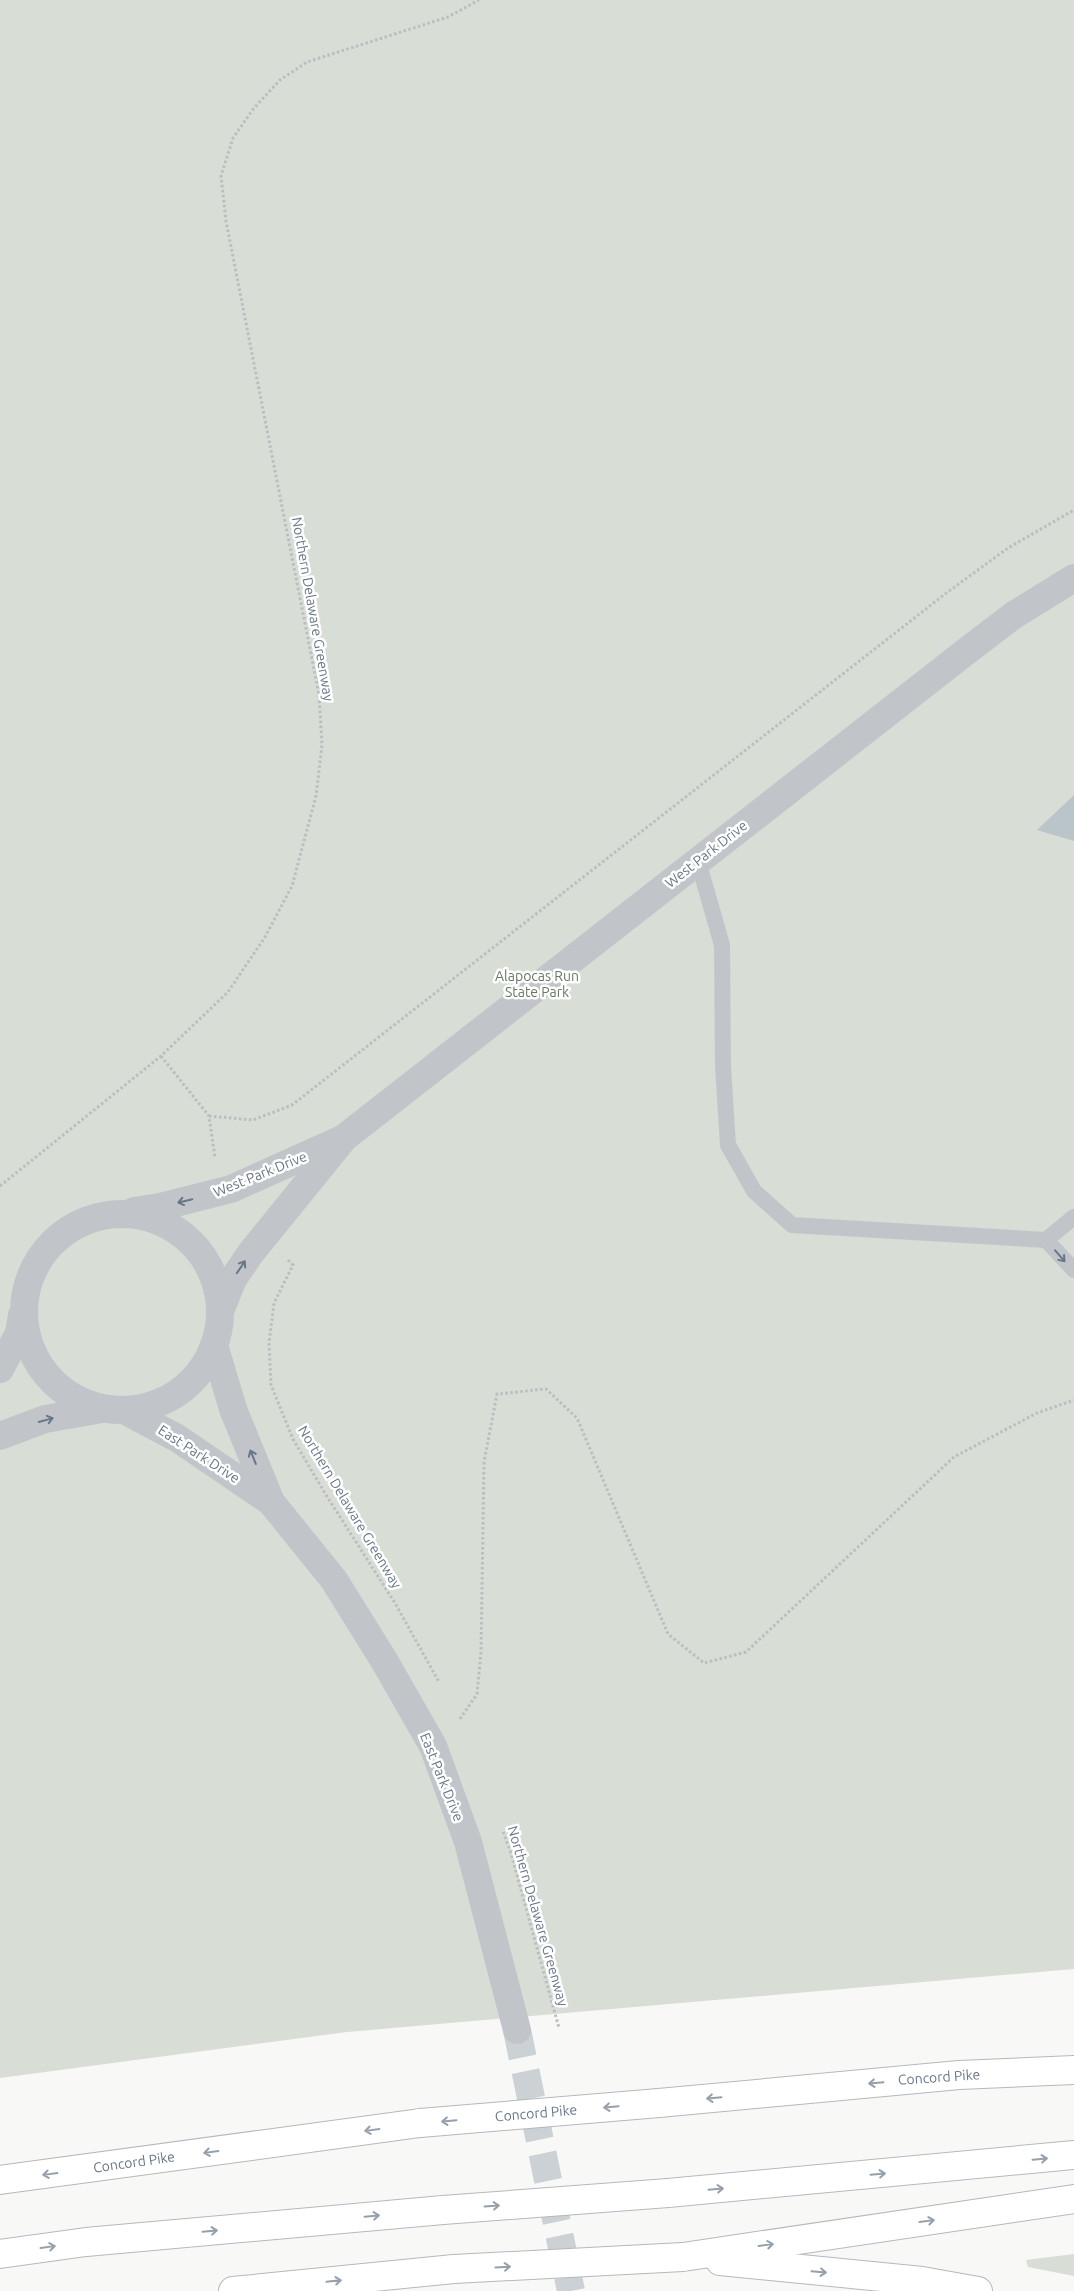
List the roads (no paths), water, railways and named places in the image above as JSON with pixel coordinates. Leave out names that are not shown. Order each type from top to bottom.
[{"type":"main road","points":[[959,2075],[1074,2057]]},
{"type":"main road","name":"Concord Pike","points":[[0,2180],[420,2123],[959,2075],[1074,2070]]},
{"type":"main road","points":[[0,2254],[86,2242],[443,2210],[668,2193],[1074,2155]]},
{"type":"main road","points":[[233,2291],[454,2270],[683,2257],[1074,2199]]},
{"type":"main road","points":[[683,2257],[922,2281],[978,2291]]},
{"type":"street","name":"West Park Drive","points":[[220,1311],[233,1279],[344,1138],[968,650],[1014,615],[1074,578]]},
{"type":"street","name":"West Park Drive","points":[[116,1213],[160,1207],[232,1189],[344,1138]]},
{"type":"street","points":[[0,1369],[19,1333],[29,1278],[34,1267],[58,1236],[91,1218],[116,1213],[147,1216],[177,1229],[189,1239],[209,1264],[217,1287],[220,1311],[219,1328],[214,1345],[198,1375],[172,1397],[157,1404],[45,1420],[0,1436]]},
{"type":"street","name":"East Park Drive","points":[[24,1304],[24,1318],[30,1346],[43,1371],[64,1391],[75,1399],[113,1409],[177,1438],[271,1502]]},
{"type":"street","name":"East Park Drive","points":[[214,1345],[233,1409],[271,1502],[334,1580],[385,1662],[433,1746],[468,1842],[518,2030]]},
{"type":"lane","points":[[698,861],[722,945],[722,1066],[728,1145],[754,1191],[792,1225],[1046,1240],[1074,1217]]},
{"type":"lane","points":[[1046,1240],[1074,1270]]},
{"type":"tunnel","points":[[517,2030],[571,2291]]},
{"type":"park label","name":"Alapocas Run State Park","points":[[537,984]]}]
